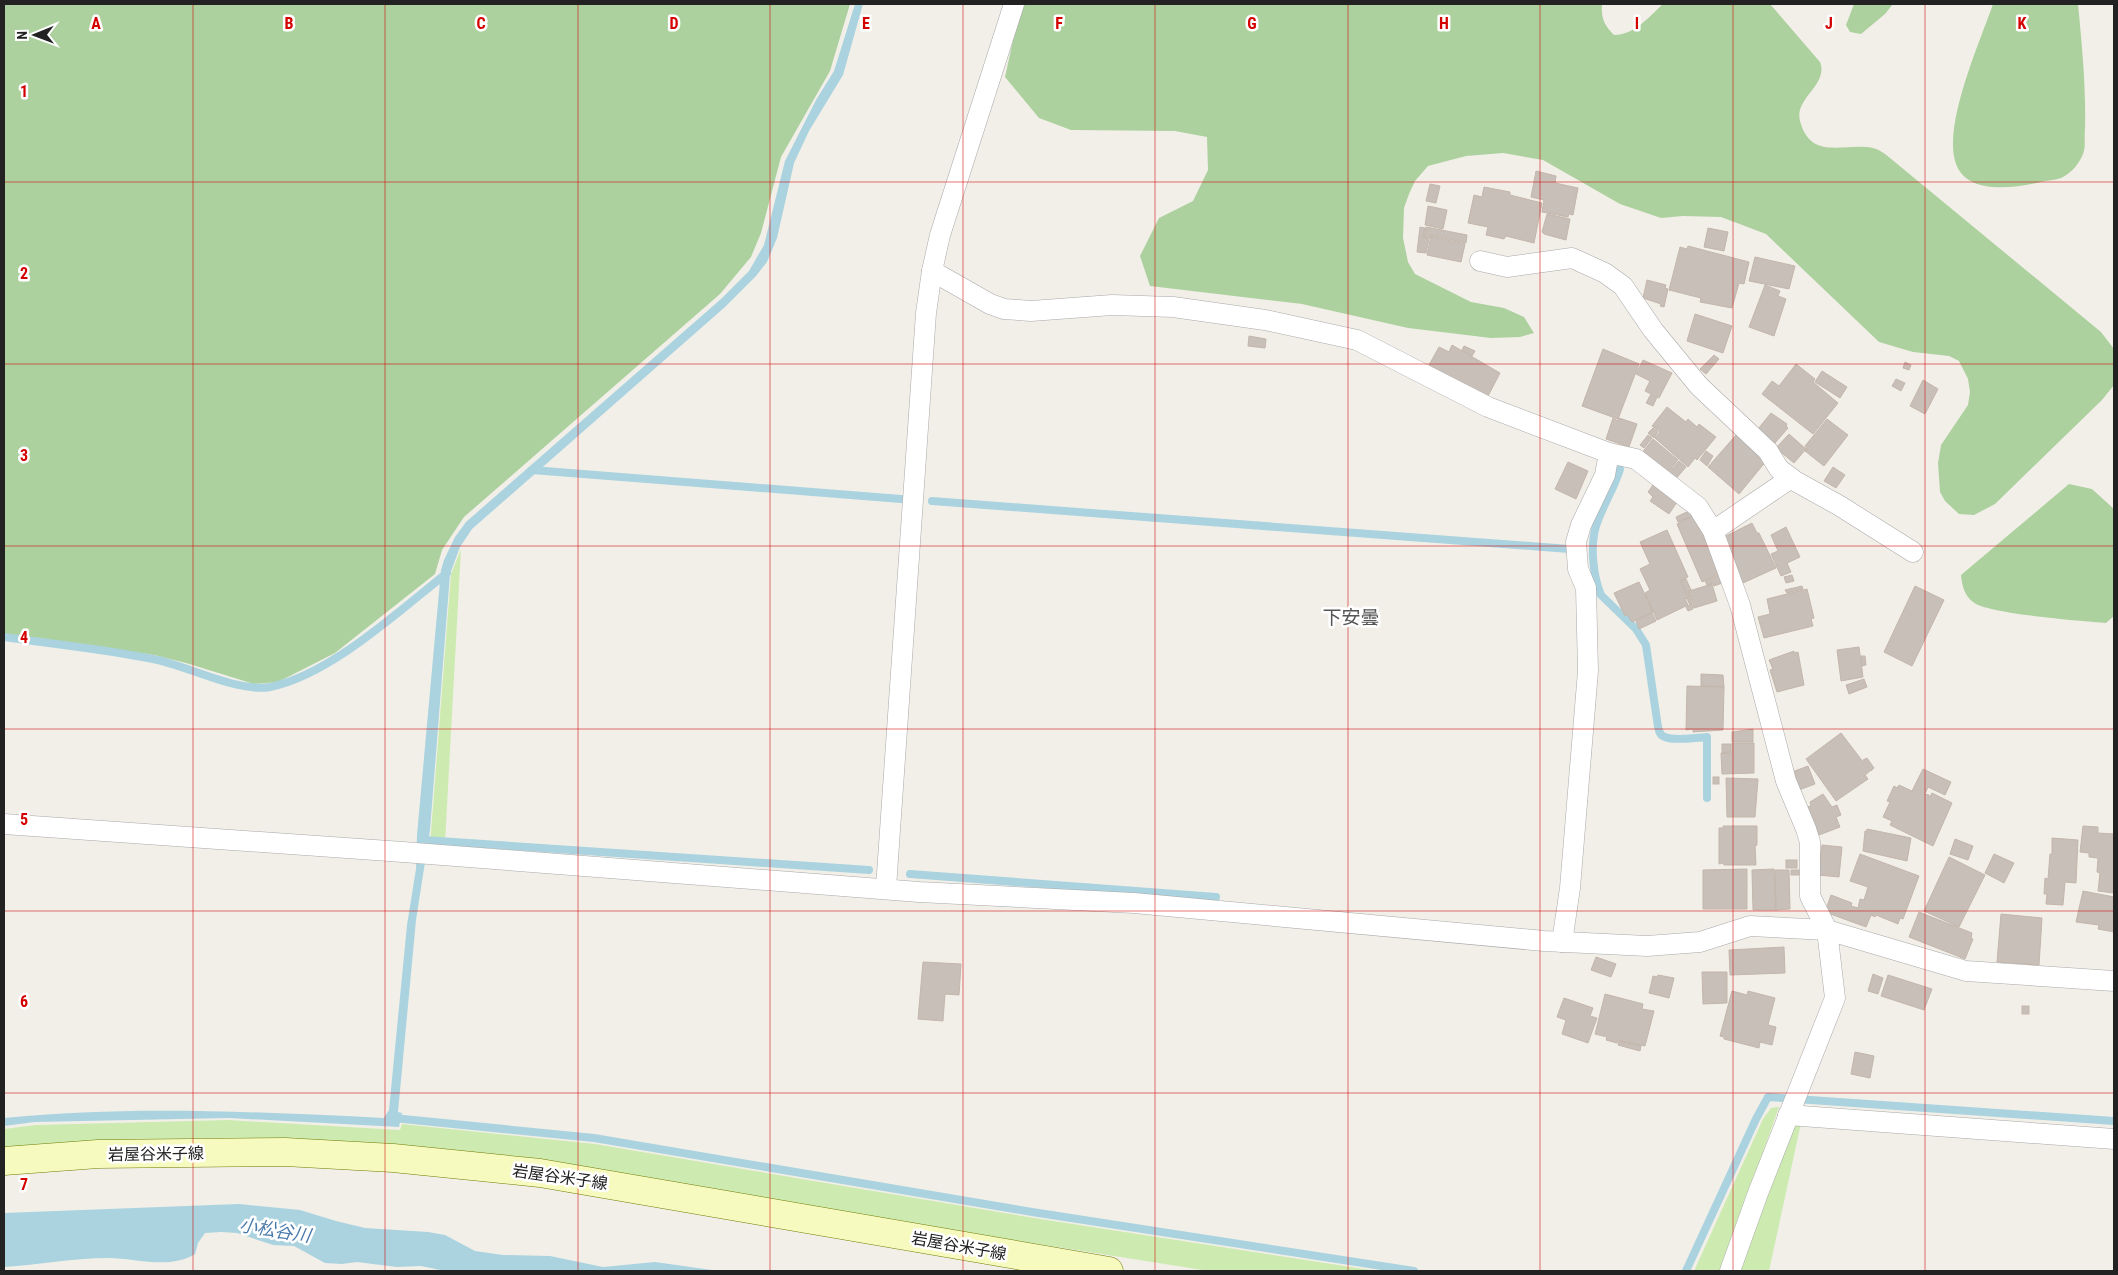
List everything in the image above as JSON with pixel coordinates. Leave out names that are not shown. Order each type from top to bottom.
[{"type":"main road","name":"岩屋谷米子線","points":[[4,1161],[98,1154],[285,1152],[393,1158],[540,1172],[1109,1271]]},
{"type":"street","points":[[886,888],[925,333],[932,271],[940,236],[1014,4]]},
{"type":"street","points":[[1480,261],[1507,267],[1572,258],[1605,273],[1626,290],[1653,330],[1699,386],[1768,451],[1779,469],[1913,552]]},
{"type":"street","points":[[932,271],[990,304],[1004,309],[1031,310],[1112,305],[1174,307],[1265,320],[1357,340],[1488,407],[1609,453],[1636,460],[1698,507],[1713,532],[1740,605],[1786,781],[1810,842],[1810,896],[1827,930],[1835,998],[1730,1271]]},
{"type":"street","points":[[1562,942],[1570,888],[1588,672],[1586,588],[1578,569],[1576,542],[1580,525],[1605,476],[1609,453]]},
{"type":"street","points":[[1713,532],[1791,478]]},
{"type":"street","points":[[4,824],[403,852],[920,892],[1134,903],[1562,942],[1647,946],[1700,942],[1750,926],[1827,930],[1966,971],[2114,981]]},
{"type":"street","points":[[1790,1112],[2114,1139]]},
{"type":"green space","points":[[4,4],[850,4],[830,71],[781,157],[761,233],[751,257],[720,294],[464,517],[442,550],[435,574],[335,653],[278,682],[254,684],[154,655],[4,634]]},
{"type":"green space","points":[[1021,4],[1602,4],[1604,21],[1614,35],[1635,29],[1663,4],[1770,4],[1820,62],[1820,78],[1802,105],[1800,113],[1800,121],[1805,133],[1811,140],[1818,145],[1826,147],[1873,148],[1887,156],[2101,332],[2114,349],[2114,385],[2102,400],[1995,504],[1974,515],[1959,514],[1945,501],[1940,492],[1938,463],[1941,445],[1968,405],[1970,392],[1968,379],[1959,361],[1949,356],[1913,352],[1879,342],[1766,234],[1721,217],[1683,216],[1661,218],[1620,204],[1543,160],[1503,153],[1466,156],[1428,166],[1415,181],[1404,208],[1403,238],[1408,262],[1415,274],[1471,302],[1504,308],[1524,317],[1534,333],[1520,337],[1491,338],[1408,328],[1302,304],[1150,286],[1140,256],[1159,218],[1193,201],[1208,170],[1207,137],[1175,131],[1071,130],[1039,118],[1005,77]]},
{"type":"green space","points":[[1854,4],[1893,4],[1885,14],[1861,34],[1850,32],[1846,25]]},
{"type":"green space","points":[[1993,4],[2078,4],[2084,82],[2084,148],[2077,164],[2069,173],[2061,178],[2022,186],[1996,187],[1971,181],[1962,174],[1956,164],[1953,148],[1958,107],[1964,84]]},
{"type":"green space","points":[[2069,484],[2092,489],[2114,509],[2114,616],[2106,623],[2057,619],[1996,610],[1973,602],[1964,590],[1961,575]]},
{"type":"green space","points":[[461,549],[445,843],[435,842],[434,845],[430,845],[451,574]]},
{"type":"green space","points":[[1779,1107],[1721,1271],[1694,1271],[1763,1119],[1771,1108]]},
{"type":"green space","points":[[228,1120],[400,1130],[402,1124],[595,1144],[1034,1218],[1377,1271],[1209,1271],[475,1155],[390,1146],[304,1140],[186,1138],[4,1147],[4,1129],[36,1125]]},
{"type":"green space","points":[[1801,1123],[1769,1271],[1740,1271],[1790,1132],[1793,1127]]},
{"type":"water","points":[[855,4],[863,4],[843,75],[809,131],[794,163],[777,238],[767,262],[756,276],[725,307],[472,529],[460,547],[450,574],[430,830],[416,920],[398,1112],[402,1113],[399,1127],[229,1118],[35,1122],[4,1126],[4,1118],[51,1114],[146,1111],[384,1118],[389,1110],[407,925],[416,869],[417,835],[441,570],[444,560],[455,537],[466,522],[721,299],[749,271],[764,245],[785,161],[816,100],[834,71]]},
{"type":"water","name":"小松谷川","points":[[239,1204],[300,1210],[365,1228],[428,1232],[445,1235],[475,1251],[503,1255],[550,1256],[603,1267],[655,1262],[719,1271],[445,1271],[421,1266],[397,1267],[357,1262],[342,1264],[325,1263],[294,1246],[273,1245],[237,1233],[221,1232],[205,1233],[198,1243],[195,1254],[185,1259],[174,1261],[152,1262],[119,1258],[95,1258],[4,1267],[4,1213]]},
{"type":"building","points":[[1536,171],[1556,176],[1555,183],[1578,188],[1573,215],[1569,214],[1568,217],[1542,212],[1544,200],[1531,197]]},
{"type":"building","points":[[1430,184],[1440,186],[1436,203],[1426,201]]},
{"type":"building","points":[[1484,187],[1510,192],[1510,195],[1542,203],[1534,243],[1506,236],[1504,239],[1486,235],[1488,227],[1468,223],[1474,195],[1482,197]]},
{"type":"building","points":[[1428,206],[1447,210],[1443,229],[1425,225]]},
{"type":"building","points":[[1547,214],[1570,219],[1566,240],[1542,232]]},
{"type":"building","points":[[1420,227],[1425,228],[1423,237],[1429,239],[1426,253],[1417,252]]},
{"type":"building","points":[[1426,227],[1467,235],[1466,243],[1431,235],[1430,238],[1424,237]]},
{"type":"building","points":[[1708,228],[1728,232],[1724,251],[1704,247]]},
{"type":"building","points":[[1431,236],[1465,244],[1461,262],[1427,255]]},
{"type":"building","points":[[1688,246],[1749,262],[1744,284],[1739,283],[1732,308],[1700,302],[1701,298],[1669,290],[1680,247],[1687,249]]},
{"type":"building","points":[[1755,257],[1795,266],[1789,289],[1749,281]]},
{"type":"building","points":[[1647,280],[1666,285],[1665,288],[1668,289],[1664,307],[1660,306],[1661,304],[1643,298]]},
{"type":"building","points":[[1765,285],[1780,291],[1778,296],[1786,299],[1774,336],[1749,327]]},
{"type":"building","points":[[1695,314],[1732,326],[1723,353],[1687,341]]},
{"type":"building","points":[[1249,336],[1266,339],[1265,348],[1248,346]]},
{"type":"building","points":[[1452,345],[1500,373],[1487,398],[1429,365],[1439,347],[1449,352]]},
{"type":"building","points":[[1464,346],[1475,351],[1472,356],[1462,350]]},
{"type":"building","points":[[1603,349],[1639,364],[1618,419],[1582,406]]},
{"type":"building","points":[[1714,355],[1719,359],[1706,374],[1700,369]]},
{"type":"building","points":[[1643,360],[1672,373],[1653,406],[1646,403],[1651,394],[1645,391],[1650,381],[1636,374]]},
{"type":"building","points":[[1905,362],[1911,365],[1909,370],[1903,368]]},
{"type":"building","points":[[1796,364],[1815,379],[1813,382],[1838,403],[1813,434],[1762,394],[1772,381],[1779,386]]},
{"type":"building","points":[[1822,371],[1847,387],[1840,398],[1815,382]]},
{"type":"building","points":[[1896,379],[1905,383],[1901,391],[1892,386]]},
{"type":"building","points":[[1923,380],[1938,389],[1925,414],[1910,406]]},
{"type":"building","points":[[1667,407],[1686,422],[1688,419],[1697,427],[1699,424],[1716,437],[1697,460],[1695,458],[1688,467],[1655,438],[1660,432],[1652,426]]},
{"type":"building","points":[[1771,413],[1787,424],[1788,428],[1775,443],[1758,429]]},
{"type":"building","points":[[1613,418],[1618,421],[1619,418],[1637,424],[1629,447],[1606,439]]},
{"type":"building","points":[[1827,419],[1848,435],[1824,466],[1805,451],[1807,449],[1805,446]]},
{"type":"building","points":[[1653,428],[1658,432],[1654,438],[1648,433]]},
{"type":"building","points":[[1789,434],[1806,449],[1794,463],[1776,448]]},
{"type":"building","points":[[1648,435],[1652,438],[1644,448],[1640,445]]},
{"type":"building","points":[[1736,435],[1767,460],[1739,494],[1708,467]]},
{"type":"building","points":[[1653,439],[1678,460],[1666,475],[1641,454]]},
{"type":"building","points":[[1706,451],[1713,456],[1707,466],[1700,460]]},
{"type":"building","points":[[1679,461],[1686,467],[1674,481],[1667,475]]},
{"type":"building","points":[[1568,462],[1588,471],[1576,499],[1555,489]]},
{"type":"building","points":[[1833,467],[1845,475],[1836,488],[1824,481]]},
{"type":"building","points":[[1653,485],[1677,502],[1669,514],[1650,501],[1653,497],[1648,492]]},
{"type":"building","points":[[1691,510],[1693,516],[1678,522],[1676,517]]},
{"type":"building","points":[[1694,515],[1720,573],[1702,582],[1677,524]]},
{"type":"building","points":[[1752,523],[1776,568],[1743,583],[1722,538]]},
{"type":"building","points":[[1786,527],[1800,557],[1787,563],[1791,572],[1781,576],[1771,554],[1778,551],[1771,535]]},
{"type":"building","points":[[1667,530],[1688,577],[1680,581],[1688,598],[1685,599],[1688,605],[1657,620],[1645,593],[1650,590],[1640,569],[1650,564],[1640,542]]},
{"type":"building","points":[[1721,574],[1725,582],[1714,586],[1713,583],[1707,585],[1705,581]]},
{"type":"building","points":[[1792,575],[1794,581],[1786,583],[1784,577]]},
{"type":"building","points":[[1686,579],[1691,590],[1688,591],[1693,609],[1688,611],[1686,607],[1690,605],[1687,599],[1689,598],[1681,581]]},
{"type":"building","points":[[1639,582],[1653,612],[1632,622],[1627,614],[1625,616],[1614,593]]},
{"type":"building","points":[[1712,584],[1717,601],[1694,608],[1689,591]]},
{"type":"building","points":[[1802,586],[1803,589],[1787,593],[1785,590]]},
{"type":"building","points":[[1915,586],[1944,600],[1912,666],[1884,652]]},
{"type":"building","points":[[1807,589],[1814,618],[1811,619],[1813,626],[1764,638],[1758,617],[1770,614],[1767,599]]},
{"type":"building","points":[[1652,613],[1656,621],[1639,629],[1636,621]]},
{"type":"building","points":[[1859,647],[1863,677],[1841,681],[1837,650]]},
{"type":"building","points":[[1794,651],[1794,653],[1798,652],[1804,685],[1777,692],[1770,670],[1773,669],[1769,660]]},
{"type":"building","points":[[1861,656],[1865,656],[1866,665],[1862,666]]},
{"type":"building","points":[[1701,674],[1723,675],[1724,687],[1701,686]]},
{"type":"building","points":[[1864,679],[1867,687],[1849,694],[1846,685]]},
{"type":"building","points":[[1687,686],[1724,687],[1723,730],[1693,732],[1693,729],[1686,730]]},
{"type":"building","points":[[1753,729],[1753,742],[1732,742],[1732,732]]},
{"type":"building","points":[[1841,733],[1870,771],[1865,775],[1868,779],[1836,801],[1806,759]]},
{"type":"building","points":[[1732,743],[1754,743],[1754,773],[1722,774],[1721,753],[1732,753]]},
{"type":"building","points":[[1722,744],[1731,744],[1731,752],[1722,753]]},
{"type":"building","points":[[1867,758],[1874,768],[1871,771],[1863,760]]},
{"type":"building","points":[[1808,766],[1815,784],[1799,790],[1792,772]]},
{"type":"building","points":[[1923,769],[1951,782],[1945,795],[1928,787],[1925,794],[1929,795],[1929,798],[1932,793],[1952,803],[1933,846],[1890,825],[1892,821],[1883,817],[1890,802],[1887,801],[1894,786],[1897,788],[1899,785],[1912,791]]},
{"type":"building","points":[[1713,777],[1719,777],[1719,784],[1713,784]]},
{"type":"building","points":[[1726,778],[1758,779],[1755,817],[1727,817]]},
{"type":"building","points":[[1823,794],[1832,807],[1837,805],[1841,815],[1836,817],[1840,827],[1819,835],[1806,807],[1811,806],[1810,802]]},
{"type":"building","points":[[1723,826],[1757,826],[1756,865],[1719,864],[1719,828],[1723,828]]},
{"type":"building","points":[[2083,826],[2098,827],[2098,833],[2114,834],[2114,893],[2098,891],[2100,873],[2097,872],[2098,858],[2089,857],[2089,853],[2080,852]]},
{"type":"building","points":[[1867,829],[1911,838],[1907,861],[1863,851],[1865,831]]},
{"type":"building","points":[[2052,838],[2078,840],[2076,883],[2065,882],[2063,905],[2046,904],[2047,894],[2044,894],[2045,878],[2048,879],[2050,854],[2052,854]]},
{"type":"building","points":[[1955,839],[1973,846],[1968,860],[1950,854]]},
{"type":"building","points":[[1822,845],[1842,847],[1839,877],[1818,875]]},
{"type":"building","points":[[1860,854],[1919,876],[1903,919],[1900,918],[1898,924],[1876,915],[1875,917],[1871,915],[1866,927],[1825,912],[1831,895],[1852,903],[1851,906],[1858,908],[1860,899],[1864,900],[1868,887],[1850,881]]},
{"type":"building","points":[[1994,854],[2014,863],[2004,883],[1985,873]]},
{"type":"building","points":[[1949,857],[1985,875],[1959,927],[1924,911]]},
{"type":"building","points":[[1786,860],[1797,860],[1797,868],[1786,868]]},
{"type":"building","points":[[1747,869],[1747,909],[1703,909],[1703,870]]},
{"type":"building","points":[[1774,869],[1776,910],[1753,910],[1752,870]]},
{"type":"building","points":[[1775,870],[1789,870],[1790,909],[1776,910]]},
{"type":"building","points":[[1791,870],[1799,870],[1799,875],[1791,875]]},
{"type":"building","points":[[2083,891],[2114,897],[2114,932],[2098,929],[2099,925],[2076,922]]},
{"type":"building","points":[[1919,912],[1972,933],[1971,938],[1973,939],[1965,959],[1909,937]]},
{"type":"building","points":[[2001,914],[2042,918],[2039,965],[1997,962]]},
{"type":"building","points":[[1784,947],[1785,973],[1730,975],[1729,950]]},
{"type":"building","points":[[1596,957],[1616,964],[1611,977],[1591,970]]},
{"type":"building","points":[[923,962],[961,964],[959,995],[945,994],[943,1021],[918,1019]]},
{"type":"building","points":[[1702,972],[1727,972],[1727,1003],[1703,1004]]},
{"type":"building","points":[[1873,974],[1883,978],[1878,994],[1868,991]]},
{"type":"building","points":[[1658,975],[1674,978],[1669,998],[1649,993],[1653,976],[1657,977]]},
{"type":"building","points":[[1888,975],[1932,989],[1924,1010],[1881,996]]},
{"type":"building","points":[[1732,991],[1747,995],[1748,991],[1775,998],[1768,1025],[1776,1027],[1772,1045],[1760,1042],[1759,1048],[1724,1039],[1724,1037],[1720,1036]]},
{"type":"building","points":[[1605,994],[1643,1004],[1642,1009],[1654,1011],[1645,1046],[1618,1040],[1617,1043],[1606,1040],[1607,1037],[1595,1034]]},
{"type":"building","points":[[1564,998],[1593,1008],[1590,1016],[1597,1018],[1588,1043],[1562,1034],[1566,1020],[1557,1017]]},
{"type":"building","points":[[2022,1006],[2029,1006],[2029,1014],[2022,1014]]},
{"type":"building","points":[[1619,1041],[1641,1046],[1640,1051],[1618,1045]]},
{"type":"building","points":[[1855,1052],[1874,1056],[1870,1078],[1851,1074]]},
{"type":"waterway","points":[[1620,469],[1594,534],[1593,561],[1596,579],[1601,595],[1636,629],[1646,645],[1659,732],[1663,736],[1674,739],[1707,737],[1707,798]]},
{"type":"waterway","points":[[532,470],[901,499]]},
{"type":"waterway","points":[[932,501],[1569,549]]},
{"type":"waterway","points":[[4,637],[135,655],[166,662],[212,678],[243,686],[270,687],[293,680],[340,656],[386,623],[447,573]]},
{"type":"waterway","points":[[424,840],[869,870]]},
{"type":"waterway","points":[[910,874],[1216,897]]},
{"type":"waterway","points":[[1686,1271],[1768,1097],[2114,1121]]},
{"type":"waterway","points":[[393,1118],[594,1138],[1032,1212],[1414,1271]]},
{"type":"district","name":"下安曇","points":[[1351,617]]}]
